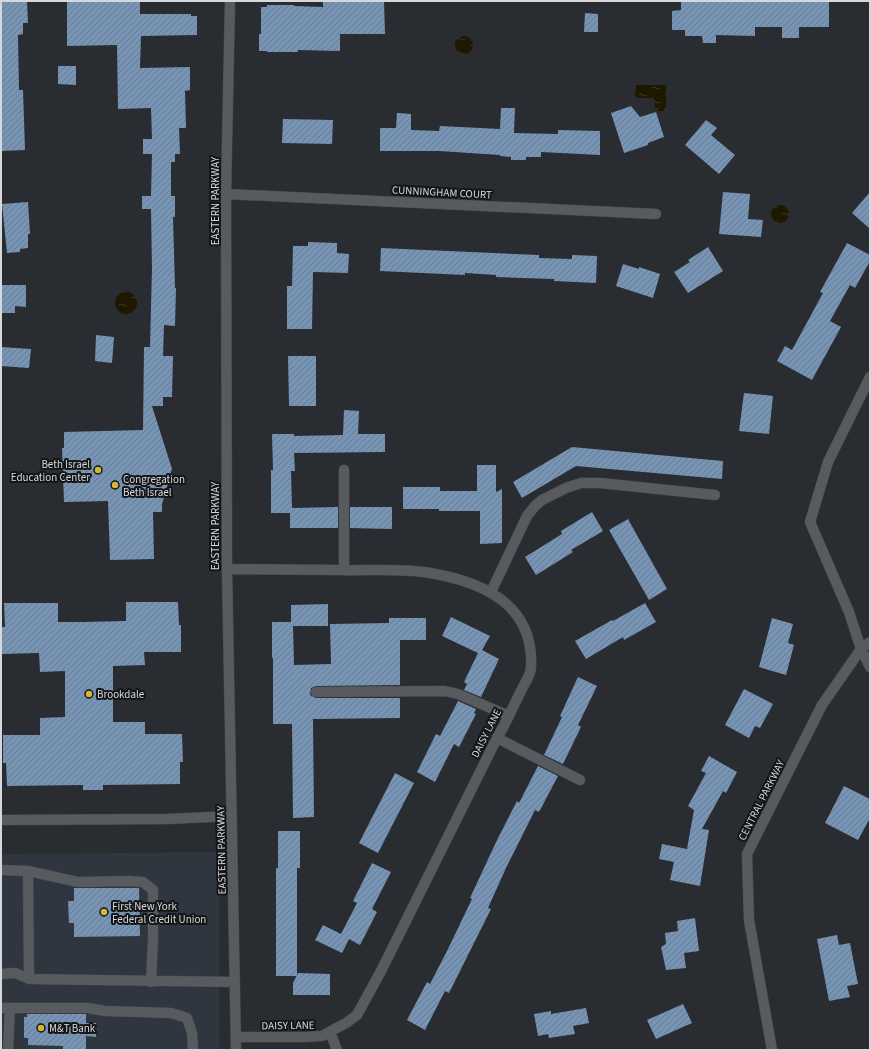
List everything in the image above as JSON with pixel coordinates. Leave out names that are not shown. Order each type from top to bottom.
[{"type":"street","name":"EASTERN PARKWAY","points":[[230,1],[226,194],[227,569],[236,1050]]},
{"type":"street","name":"CUNNINGHAM COURT","points":[[226,194],[656,214]]},
{"type":"street","points":[[870,377],[828,462],[810,522],[849,612],[861,649],[870,667]]},
{"type":"street","points":[[344,470],[344,570]]},
{"type":"street","points":[[491,592],[527,516],[542,500],[566,488],[581,482],[715,495]]},
{"type":"street","name":"DAISY LANE","points":[[227,569],[344,570],[429,573],[463,581],[491,592],[504,601],[515,612],[525,627],[530,645],[531,668],[506,723],[497,738],[381,971],[357,1014],[346,1023],[322,1036],[236,1037]]},
{"type":"street","name":"CENTRAL PARKWAY","points":[[772,1050],[749,920],[747,854],[822,705],[861,649],[870,642]]},
{"type":"street","points":[[316,692],[445,691],[458,694],[509,716]]},
{"type":"street","points":[[497,738],[580,780]]},
{"type":"street","points":[[1,820],[167,819],[232,816]]},
{"type":"street","points":[[1,870],[28,871],[78,882],[142,882],[152,890],[153,939],[151,982]]},
{"type":"street","points":[[28,871],[29,979]]},
{"type":"street","points":[[1,974],[15,973],[29,979],[151,982],[235,982]]},
{"type":"street","points":[[8,1050],[5,1008],[88,1008],[105,1011],[171,1013],[187,1018],[192,1033],[193,1050]]},
{"type":"street","points":[[330,1032],[337,1050]]},
{"type":"shaded area","points":[[219,852],[219,1050],[1,1050],[1,854]]},
{"type":"water","points":[[464,36],[468,37],[472,41],[472,49],[468,53],[464,54],[460,53],[456,49],[455,45],[456,41],[460,37]]},
{"type":"water","points":[[636,85],[666,85],[666,108],[664,108],[664,111],[658,111],[658,108],[655,108],[654,98],[636,98]]},
{"type":"water","points":[[776,205],[784,205],[789,210],[787,221],[784,223],[776,223],[771,218],[771,210]]},
{"type":"water","points":[[126,292],[134,295],[137,303],[134,311],[126,314],[118,311],[115,303],[118,295]]},
{"type":"building","points":[[1,1],[27,1],[28,23],[23,23],[23,34],[18,35],[19,90],[23,90],[25,150],[1,151]]},
{"type":"building","points":[[67,1],[140,1],[140,14],[191,14],[191,16],[197,16],[197,35],[141,36],[140,68],[190,67],[190,90],[185,91],[186,128],[179,128],[180,154],[175,154],[175,162],[171,162],[171,196],[175,196],[175,217],[173,217],[176,288],[175,326],[164,325],[163,356],[173,356],[172,397],[163,397],[163,406],[152,406],[172,469],[162,504],[162,512],[153,512],[154,559],[110,560],[108,501],[64,502],[62,448],[64,448],[64,432],[143,430],[144,347],[150,347],[152,268],[151,209],[142,209],[142,196],[151,196],[152,154],[143,154],[143,139],[152,139],[151,108],[118,109],[117,45],[67,46]]},
{"type":"building","points":[[323,1],[384,1],[385,34],[340,34],[340,51],[259,51],[259,34],[261,34],[261,7],[267,7],[267,5],[294,5],[323,7]]},
{"type":"building","points":[[681,1],[829,1],[829,27],[799,27],[799,38],[782,38],[782,27],[755,27],[755,36],[716,35],[716,43],[703,43],[702,36],[685,36],[685,30],[672,30],[672,11],[681,10]]},
{"type":"building","points":[[585,13],[598,14],[598,32],[584,32]]},
{"type":"building","points":[[58,66],[76,66],[76,85],[58,84]]},
{"type":"building","points":[[631,106],[640,117],[656,112],[664,137],[648,143],[648,145],[624,153],[611,113]]},
{"type":"building","points":[[501,108],[515,108],[514,133],[558,134],[558,130],[600,131],[600,155],[541,152],[541,157],[526,157],[526,160],[511,160],[511,157],[500,155],[439,151],[380,151],[380,128],[396,128],[397,113],[411,114],[411,130],[439,131],[440,126],[500,129]]},
{"type":"building","points":[[283,119],[333,120],[332,144],[282,143]]},
{"type":"building","points":[[706,120],[717,128],[711,135],[735,155],[719,174],[685,145]]},
{"type":"building","points":[[723,192],[750,194],[748,219],[763,220],[761,237],[719,234]]},
{"type":"building","points":[[870,192],[870,229],[852,213]]},
{"type":"building","points":[[28,202],[30,234],[28,234],[28,248],[20,249],[20,252],[7,253],[2,204]]},
{"type":"building","points":[[308,242],[337,243],[337,253],[349,254],[348,273],[313,272],[312,329],[287,329],[287,286],[292,286],[293,246],[308,246]]},
{"type":"building","points":[[847,243],[870,255],[870,261],[855,288],[850,285],[830,321],[841,327],[812,380],[777,361],[785,346],[792,350],[823,293],[820,292]]},
{"type":"building","points":[[708,247],[723,271],[688,293],[674,272],[690,262],[688,260]]},
{"type":"building","points":[[381,248],[539,255],[539,258],[572,259],[572,255],[597,256],[596,283],[554,281],[554,279],[496,277],[496,275],[465,273],[465,275],[380,271]]},
{"type":"building","points":[[623,264],[639,269],[639,267],[660,274],[653,298],[616,286]]},
{"type":"building","points":[[1,285],[26,285],[26,307],[15,306],[15,313],[2,313]]},
{"type":"building","points":[[96,335],[114,337],[112,363],[95,361]]},
{"type":"building","points":[[1,347],[31,349],[29,368],[1,366]]},
{"type":"building","points":[[288,356],[316,356],[316,406],[289,406]]},
{"type":"building","points":[[744,393],[773,396],[769,434],[739,431]]},
{"type":"building","points":[[344,410],[359,411],[358,434],[385,434],[385,452],[294,453],[295,471],[291,471],[292,508],[338,507],[338,528],[290,528],[290,513],[271,513],[271,470],[273,470],[272,434],[294,434],[294,436],[343,435]]},
{"type":"building","points":[[572,447],[723,461],[722,479],[576,466],[522,498],[513,482]]},
{"type":"building","points":[[477,465],[496,465],[496,492],[502,489],[502,543],[480,544],[480,511],[403,509],[403,487],[440,487],[440,491],[477,491]]},
{"type":"building","points":[[350,507],[392,507],[392,529],[350,528]]},
{"type":"building","points":[[592,512],[603,531],[571,550],[573,552],[536,575],[525,557],[562,534],[561,531]]},
{"type":"building","points":[[628,519],[667,589],[649,600],[609,530]]},
{"type":"building","name":"Brookdale","points":[[126,602],[178,602],[179,625],[181,625],[181,652],[144,652],[145,665],[113,666],[113,722],[145,722],[145,734],[182,734],[183,762],[180,762],[180,784],[103,785],[103,790],[83,790],[83,785],[7,786],[6,763],[3,763],[3,735],[40,735],[40,718],[65,717],[65,671],[40,672],[39,653],[2,654],[2,627],[5,627],[4,603],[58,603],[58,622],[83,622],[126,621]]},
{"type":"building","points":[[645,603],[656,622],[624,640],[623,637],[586,659],[575,641]]},
{"type":"building","points":[[328,604],[328,626],[293,626],[294,665],[331,664],[330,624],[389,623],[389,618],[426,618],[426,640],[400,640],[400,685],[316,686],[311,688],[310,695],[316,698],[400,698],[400,718],[313,719],[314,817],[293,818],[292,724],[273,724],[272,622],[291,622],[291,605]]},
{"type":"building","points":[[451,617],[490,636],[482,650],[499,659],[481,697],[464,690],[467,684],[464,682],[478,653],[442,636]]},
{"type":"building","points":[[772,618],[793,624],[788,643],[794,645],[786,675],[759,667]]},
{"type":"building","points":[[578,677],[597,686],[578,725],[581,727],[563,764],[544,755],[562,717],[560,716]]},
{"type":"building","points":[[744,689],[773,704],[760,728],[755,726],[749,738],[725,725]]},
{"type":"building","points":[[458,701],[476,709],[474,713],[476,714],[459,747],[454,744],[435,782],[417,772],[436,734],[440,736]]},
{"type":"building","points":[[709,756],[737,772],[726,793],[723,791],[702,829],[709,830],[700,886],[670,880],[674,862],[659,859],[662,844],[687,849],[694,810],[688,806],[706,773],[701,771]]},
{"type":"building","points":[[538,766],[558,776],[539,812],[535,810],[488,908],[491,909],[449,993],[445,991],[425,1030],[407,1020],[427,982],[430,984],[472,899],[470,898],[497,840],[517,801],[519,803]]},
{"type":"building","points":[[395,773],[414,783],[378,853],[359,843]]},
{"type":"building","points":[[844,786],[870,799],[870,818],[858,840],[825,823]]},
{"type":"building","points":[[278,831],[300,831],[300,868],[297,868],[297,976],[276,976],[276,868],[278,868]]},
{"type":"building","points":[[372,863],[391,872],[372,909],[377,912],[360,945],[349,939],[342,953],[315,940],[323,925],[341,934],[357,903],[353,901]]},
{"type":"building","name":"First New York Federal Credit Union","points":[[74,888],[139,888],[140,936],[74,937],[74,923],[69,923],[68,901],[74,901]]},
{"type":"building","points":[[695,918],[699,951],[684,953],[686,968],[666,970],[661,947],[666,944],[665,933],[678,931],[677,921]]},
{"type":"building","points":[[837,935],[839,945],[850,943],[858,984],[847,986],[850,997],[829,1001],[817,939]]},
{"type":"building","points":[[298,973],[330,974],[330,995],[293,995],[293,983]]},
{"type":"building","points":[[683,1004],[692,1023],[656,1039],[647,1020]]},
{"type":"building","points":[[586,1008],[589,1023],[573,1026],[575,1034],[549,1038],[548,1034],[538,1036],[534,1014],[551,1011],[551,1014]]},
{"type":"building","name":"M&T Bank","points":[[27,1014],[86,1014],[86,1023],[96,1023],[96,1037],[86,1036],[86,1050],[63,1050],[63,1046],[28,1045],[28,1038],[24,1038],[24,1017],[27,1017]]},
{"type":"place","name":"Beth Israel Education Center","points":[[98,470]]},
{"type":"place","name":"Congregation Beth Israel","points":[[115,485]]},
{"type":"place","name":"Brookdale","points":[[89,694]]},
{"type":"place","name":"First New York Federal Credit Union","points":[[104,912]]},
{"type":"place","name":"M&T Bank","points":[[41,1028]]}]
